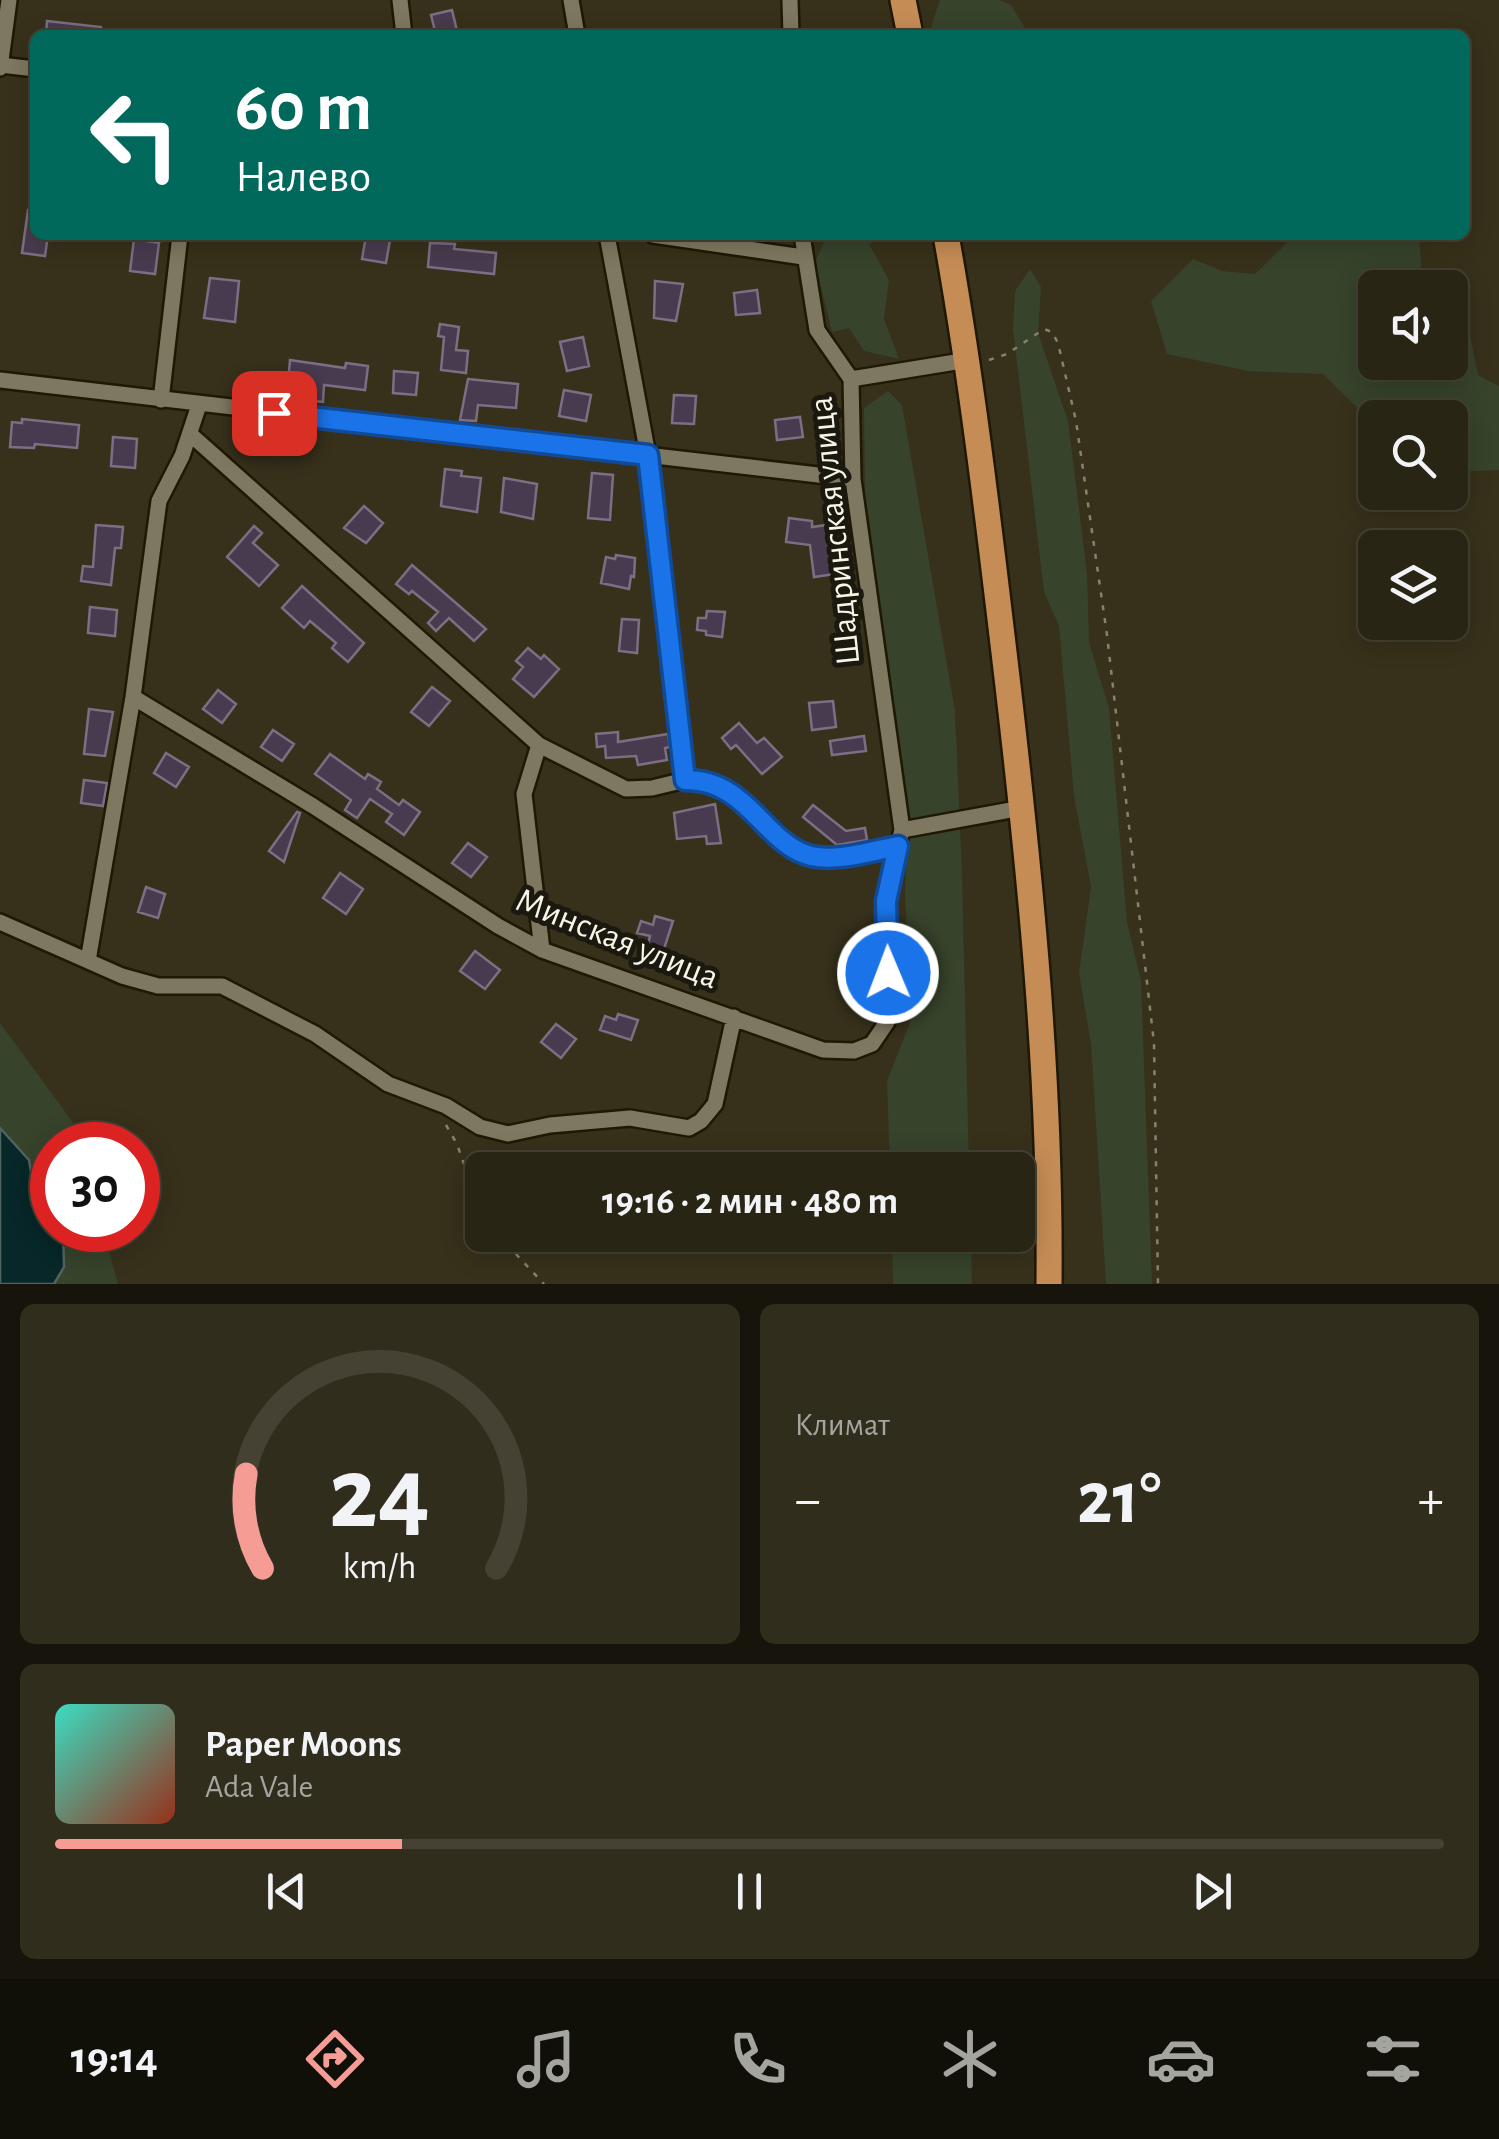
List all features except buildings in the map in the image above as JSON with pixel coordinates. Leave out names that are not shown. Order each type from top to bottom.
[{"type":"main road","points":[[903,0],[909,30]]},
{"type":"main road","points":[[947,240],[968,360],[1022,808],[1041,1038],[1050,1217],[1049,1284]]},
{"type":"street","points":[[9,0],[0,66],[30,69]]},
{"type":"street","points":[[400,0],[403,30]]},
{"type":"street","points":[[572,0],[575,30]]},
{"type":"street","points":[[790,0],[792,30]]},
{"type":"street","points":[[161,400],[179,240]]},
{"type":"street","points":[[607,240],[648,455],[685,780]]},
{"type":"street","points":[[686,240],[803,257]]},
{"type":"street","name":"Шадринская улица","points":[[802,240],[818,330],[851,380],[853,479],[900,838]]},
{"type":"street","points":[[851,380],[968,360]]},
{"type":"street","points":[[0,380],[853,479]]},
{"type":"street","points":[[88,961],[133,697],[158,500],[182,456],[199,405]]},
{"type":"street","points":[[190,434],[539,744],[626,789],[702,780],[752,809],[795,850],[826,858],[1022,808]]},
{"type":"street","name":"Минская улица","points":[[133,697],[542,950],[823,1050],[854,1051],[872,1044],[887,1022],[886,901],[900,838]]},
{"type":"street","points":[[539,744],[524,794],[542,950]]},
{"type":"street","points":[[0,922],[122,976],[158,986],[222,986],[315,1034],[388,1084],[456,1110],[480,1127],[508,1134],[550,1125],[630,1118],[689,1128],[715,1104],[734,1017]]},
{"type":"path","points":[[968,360],[996,358],[1044,330],[1052,332],[1076,421],[1114,690],[1154,1043],[1158,1284]]},
{"type":"path","points":[[434,1104],[465,1167]]},
{"type":"path","points":[[514,1252],[544,1284]]},
{"type":"green space","points":[[940,0],[1000,0],[1011,5],[1026,30],[931,30]]},
{"type":"green space","points":[[876,240],[869,244],[889,280],[884,319],[899,359],[864,351],[849,328],[832,332],[815,262],[824,242]]},
{"type":"green space","points":[[1290,240],[1419,240],[1422,270],[1358,270],[1358,380],[1468,380],[1468,325],[1478,375],[1499,386],[1499,470],[1468,471],[1468,400],[1358,400],[1358,408],[1323,374],[1248,371],[1167,354],[1151,301],[1193,259],[1222,271],[1255,274]]},
{"type":"green space","points":[[1030,269],[1041,287],[1038,333],[1068,421],[1087,573],[1089,642],[1109,708],[1127,922],[1141,981],[1152,1284],[1106,1284],[1091,1044],[1079,973],[1091,887],[1074,796],[1059,626],[1044,592],[1013,329],[1015,291]]},
{"type":"green space","points":[[888,391],[902,405],[955,711],[969,1152],[889,1152],[887,1081],[910,1023],[905,890],[909,812],[865,491],[864,408]]},
{"type":"green space","points":[[0,1023],[72,1122],[30,1122],[30,1252],[109,1252],[118,1284],[0,1284]]},
{"type":"green space","points":[[892,1252],[971,1252],[972,1284],[893,1284]]},
{"type":"water","points":[[0,1128],[29,1160],[30,1252],[64,1252],[64,1267],[54,1284],[0,1284]]},
{"type":"route","points":[[274,413],[648,455],[685,780],[716,785],[752,809],[795,850],[810,856],[826,858],[898,846],[886,901],[888,973]]}]
